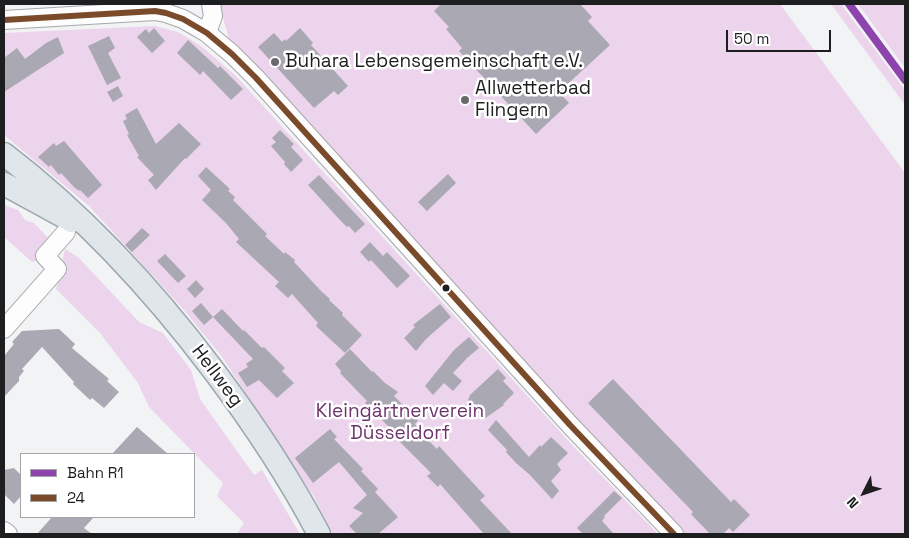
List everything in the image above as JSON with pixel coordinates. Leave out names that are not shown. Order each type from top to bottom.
[{"type":"main road","name":"Hellweg","points":[[4,154],[56,196],[110,247],[163,306],[223,383],[279,464],[319,534]]},
{"type":"main road","name":"Hellweg","points":[[4,184],[94,233]]},
{"type":"street","points":[[207,33],[213,16],[211,4]]},
{"type":"street","points":[[4,20],[155,11],[183,19],[207,33],[256,78],[564,418],[674,534]]},
{"type":"street","points":[[4,329],[58,268],[45,256],[66,232]]},
{"type":"street","points":[[4,531],[8,534]]},
{"type":"green space","points":[[219,4],[780,4],[905,173],[905,534],[684,534],[574,419],[415,241],[229,39]]},
{"type":"green space","points":[[831,4],[841,4],[905,90],[905,105]]},
{"type":"green space","points":[[858,4],[905,4],[905,68]]},
{"type":"green space","name":"Kleingärtnerverein Düsseldorf","points":[[155,26],[178,32],[201,46],[235,75],[574,447],[658,534],[333,534],[314,497],[222,357],[184,310],[89,206],[4,135],[4,33]]},
{"type":"green space","points":[[4,205],[18,210],[25,220],[34,223],[53,243],[36,261],[32,262],[4,237]]},
{"type":"green space","points":[[65,249],[78,257],[139,322],[163,333],[191,370],[200,399],[254,475],[262,470],[300,534],[237,534],[244,523],[217,496],[223,483],[149,407],[138,383],[100,333],[56,289]]},
{"type":"building","points":[[441,4],[580,4],[592,17],[588,21],[610,45],[559,92],[569,103],[536,134],[459,51],[462,48],[446,29],[449,27],[434,11]]},
{"type":"building","points":[[154,28],[165,41],[152,53],[137,37],[146,29],[149,33]]},
{"type":"building","points":[[300,28],[313,43],[311,45],[348,86],[338,95],[334,91],[314,108],[258,47],[274,33],[282,42],[285,39],[286,41]]},
{"type":"building","points":[[109,36],[115,48],[108,53],[121,78],[107,85],[88,46]]},
{"type":"building","points":[[58,37],[64,53],[4,92],[4,58],[17,48],[25,59],[46,43]]},
{"type":"building","points":[[188,40],[218,68],[220,66],[243,89],[231,100],[203,71],[200,75],[177,53]]},
{"type":"building","points":[[118,86],[123,96],[113,102],[107,92]]},
{"type":"building","points":[[137,108],[156,144],[179,123],[201,144],[185,158],[156,190],[148,180],[154,175],[137,157],[139,156],[127,135],[129,134],[123,121],[127,119],[125,115]]},
{"type":"building","points":[[280,130],[294,144],[291,147],[303,160],[291,172],[271,146],[276,142],[272,138]]},
{"type":"building","points":[[64,141],[102,185],[88,198],[61,173],[59,175],[51,165],[49,167],[38,157],[54,143],[56,146]]},
{"type":"building","points":[[206,167],[230,189],[228,191],[235,197],[233,200],[267,234],[265,236],[284,254],[285,252],[295,260],[294,262],[362,335],[345,353],[316,326],[318,323],[292,294],[288,298],[275,286],[279,282],[236,242],[239,239],[226,223],[202,200],[211,190],[198,176]]},
{"type":"building","points":[[448,174],[456,183],[427,211],[418,202]]},
{"type":"building","points":[[319,175],[365,224],[355,233],[340,220],[308,185]]},
{"type":"building","points":[[142,228],[150,235],[132,252],[125,245]]},
{"type":"building","points":[[370,242],[383,256],[387,252],[410,276],[397,288],[371,260],[369,262],[360,252]]},
{"type":"building","points":[[165,254],[186,276],[178,283],[157,261]]},
{"type":"building","points":[[196,280],[204,289],[195,298],[187,289]]},
{"type":"building","points":[[201,303],[213,317],[204,325],[192,311]]},
{"type":"building","points":[[440,304],[451,317],[426,339],[416,351],[404,338],[415,327],[413,325]]},
{"type":"building","points":[[222,309],[243,331],[262,348],[264,347],[285,368],[282,371],[294,383],[277,398],[259,380],[247,387],[238,373],[248,367],[246,364],[253,359],[213,317]]},
{"type":"building","points":[[59,329],[75,344],[72,348],[109,379],[107,381],[119,392],[104,408],[92,398],[90,400],[73,384],[74,382],[42,347],[22,369],[24,371],[19,377],[19,381],[4,397],[4,356],[14,344],[12,342],[22,331]]},
{"type":"building","points":[[469,337],[479,348],[453,373],[462,381],[453,391],[444,383],[433,395],[425,386],[454,350]]},
{"type":"building","points":[[350,349],[372,372],[398,392],[394,396],[418,420],[415,424],[425,437],[437,449],[439,446],[485,496],[480,500],[512,534],[484,534],[440,484],[438,487],[427,476],[431,473],[393,435],[395,433],[365,403],[367,401],[340,373],[341,371],[335,364]]},
{"type":"building","points":[[498,369],[506,378],[503,381],[514,393],[504,405],[484,419],[477,411],[473,415],[465,408],[470,395]]},
{"type":"building","points":[[613,379],[731,502],[734,499],[750,515],[733,532],[729,528],[723,534],[710,534],[691,514],[693,512],[588,403]]},
{"type":"building","points":[[496,420],[529,457],[551,437],[568,453],[557,464],[561,470],[551,481],[559,491],[552,499],[516,463],[506,452],[507,450],[488,430]]},
{"type":"building","points":[[137,427],[167,453],[113,453]]},
{"type":"building","points":[[330,429],[337,437],[334,439],[363,469],[361,471],[378,489],[375,492],[398,517],[378,534],[357,534],[349,526],[363,513],[353,508],[367,495],[339,462],[313,483],[295,458]]},
{"type":"building","points":[[14,468],[20,474],[20,497],[14,504],[4,494],[4,470]]},
{"type":"building","points":[[614,491],[622,498],[604,516],[602,521],[614,534],[583,534],[577,528]]},
{"type":"building","points":[[51,518],[93,518],[84,528],[92,534],[37,534]]},
{"type":"rail line","name":"R1","points":[[849,4],[905,80]]},
{"type":"transit line","name":"24","points":[[4,20],[155,11],[183,19],[207,33],[256,78],[570,425],[674,534]]},
{"type":"place","name":"Buhara Lebensgemeinschaft e.V.","points":[[275,62]]},
{"type":"place","name":"Allwetterbad Flingern","points":[[465,100]]}]
